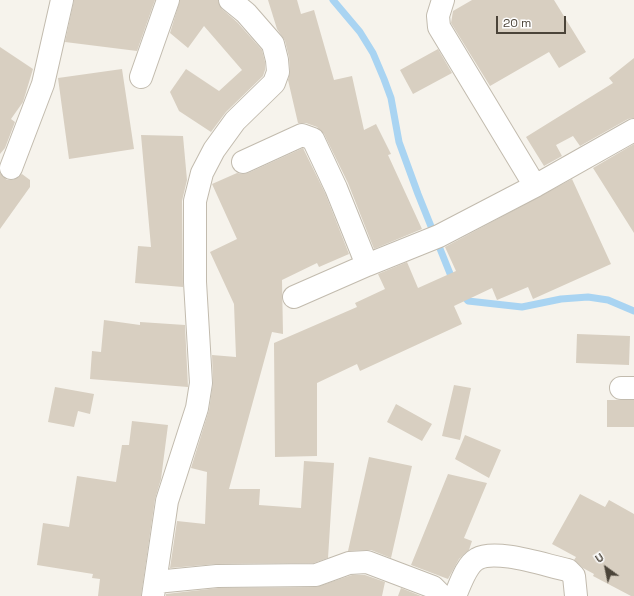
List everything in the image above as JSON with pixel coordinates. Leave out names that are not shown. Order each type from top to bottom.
[{"type":"street","points":[[11,168],[43,84],[62,0]]},
{"type":"street","points":[[141,77],[168,0]]},
{"type":"street","points":[[230,0],[246,13],[273,44],[278,72],[274,83],[235,121],[214,150],[202,173],[195,201],[195,282],[201,383],[196,408],[167,501],[155,589],[217,576],[316,575],[349,564],[367,562],[433,587],[442,596]]},
{"type":"street","points":[[443,0],[438,16],[439,27],[535,186]]},
{"type":"street","points":[[294,297],[439,236],[535,186],[634,130]]},
{"type":"street","points":[[243,162],[302,135],[313,139],[336,188],[367,265]]},
{"type":"street","points":[[455,596],[470,564],[484,556],[501,556],[568,570],[574,576],[576,596]]},
{"type":"building","points":[[74,0],[155,0],[137,51],[65,42]]},
{"type":"building","points":[[180,0],[218,0],[222,9],[237,22],[262,50],[265,62],[263,76],[226,112],[211,132],[179,111],[170,92],[186,69],[219,91],[242,70],[204,26],[188,48],[170,33]]},
{"type":"building","points":[[268,0],[297,0],[301,14],[314,10],[334,80],[352,76],[364,130],[376,124],[391,154],[388,155],[422,229],[374,249],[348,183],[324,134],[317,127],[306,123],[298,123],[288,80],[290,71],[289,57],[285,41],[277,29]]},
{"type":"building","points":[[472,0],[554,0],[586,52],[559,68],[549,52],[490,86],[451,23],[453,11]]},
{"type":"building","points":[[0,47],[33,69],[23,102],[11,119],[15,122],[5,148],[0,154]]},
{"type":"building","points":[[438,49],[452,73],[413,94],[400,70]]},
{"type":"building","points":[[634,58],[634,118],[628,119],[580,146],[573,136],[556,145],[562,156],[544,166],[526,137],[613,83],[609,78]]},
{"type":"building","points":[[122,69],[134,149],[69,159],[58,78]]},
{"type":"building","points":[[141,135],[183,136],[187,180],[182,201],[183,287],[135,283],[138,246],[151,247]]},
{"type":"building","points":[[634,144],[634,233],[593,168]]},
{"type":"building","points":[[303,148],[325,193],[349,254],[319,267],[317,263],[282,280],[283,334],[272,332],[229,489],[260,489],[259,505],[301,508],[304,461],[334,463],[328,558],[314,563],[217,564],[170,568],[177,521],[205,524],[207,472],[191,468],[209,410],[213,382],[212,355],[236,357],[234,304],[210,252],[237,239],[212,184],[237,173],[248,173]]},
{"type":"building","points":[[0,173],[7,180],[13,180],[22,174],[30,180],[30,187],[0,229]]},
{"type":"building","points":[[572,179],[611,264],[533,299],[528,287],[497,300],[492,288],[454,306],[462,324],[360,371],[357,364],[317,383],[317,456],[275,457],[274,343],[357,307],[355,303],[385,289],[378,274],[407,262],[418,288],[456,271],[445,247]]},
{"type":"building","points":[[104,320],[140,325],[140,322],[185,325],[188,387],[90,379],[92,351],[101,352]]},
{"type":"building","points":[[577,334],[630,336],[629,365],[576,363]]},
{"type":"building","points":[[454,385],[471,388],[460,440],[442,436]]},
{"type":"building","points":[[55,387],[94,394],[90,414],[78,411],[74,427],[48,422]]},
{"type":"building","points":[[607,400],[634,400],[634,427],[607,427]]},
{"type":"building","points":[[396,404],[432,424],[422,441],[387,422]]},
{"type":"building","points":[[132,421],[168,425],[161,479],[155,499],[141,596],[98,596],[100,579],[92,578],[93,574],[37,565],[43,523],[69,527],[77,476],[116,482],[122,445],[129,445]]},
{"type":"building","points":[[465,435],[501,450],[489,478],[455,459]]},
{"type":"building","points":[[369,457],[412,466],[391,558],[371,550],[348,551]]},
{"type":"building","points":[[448,474],[487,483],[464,538],[472,541],[469,550],[459,559],[448,579],[411,565]]},
{"type":"building","points":[[580,494],[605,507],[609,500],[634,514],[634,596],[631,596],[593,576],[594,574],[583,568],[574,560],[576,557],[552,544]]},
{"type":"building","points":[[352,575],[365,575],[385,582],[382,596],[166,596],[166,594],[218,588],[316,587]]},
{"type":"building","points":[[401,588],[421,596],[398,596]]},
{"type":"waterway","points":[[333,0],[360,32],[373,53],[391,98],[399,142],[453,281]]},
{"type":"waterway","points":[[461,293],[468,301],[522,307],[561,299],[588,297],[608,300],[634,311]]}]
